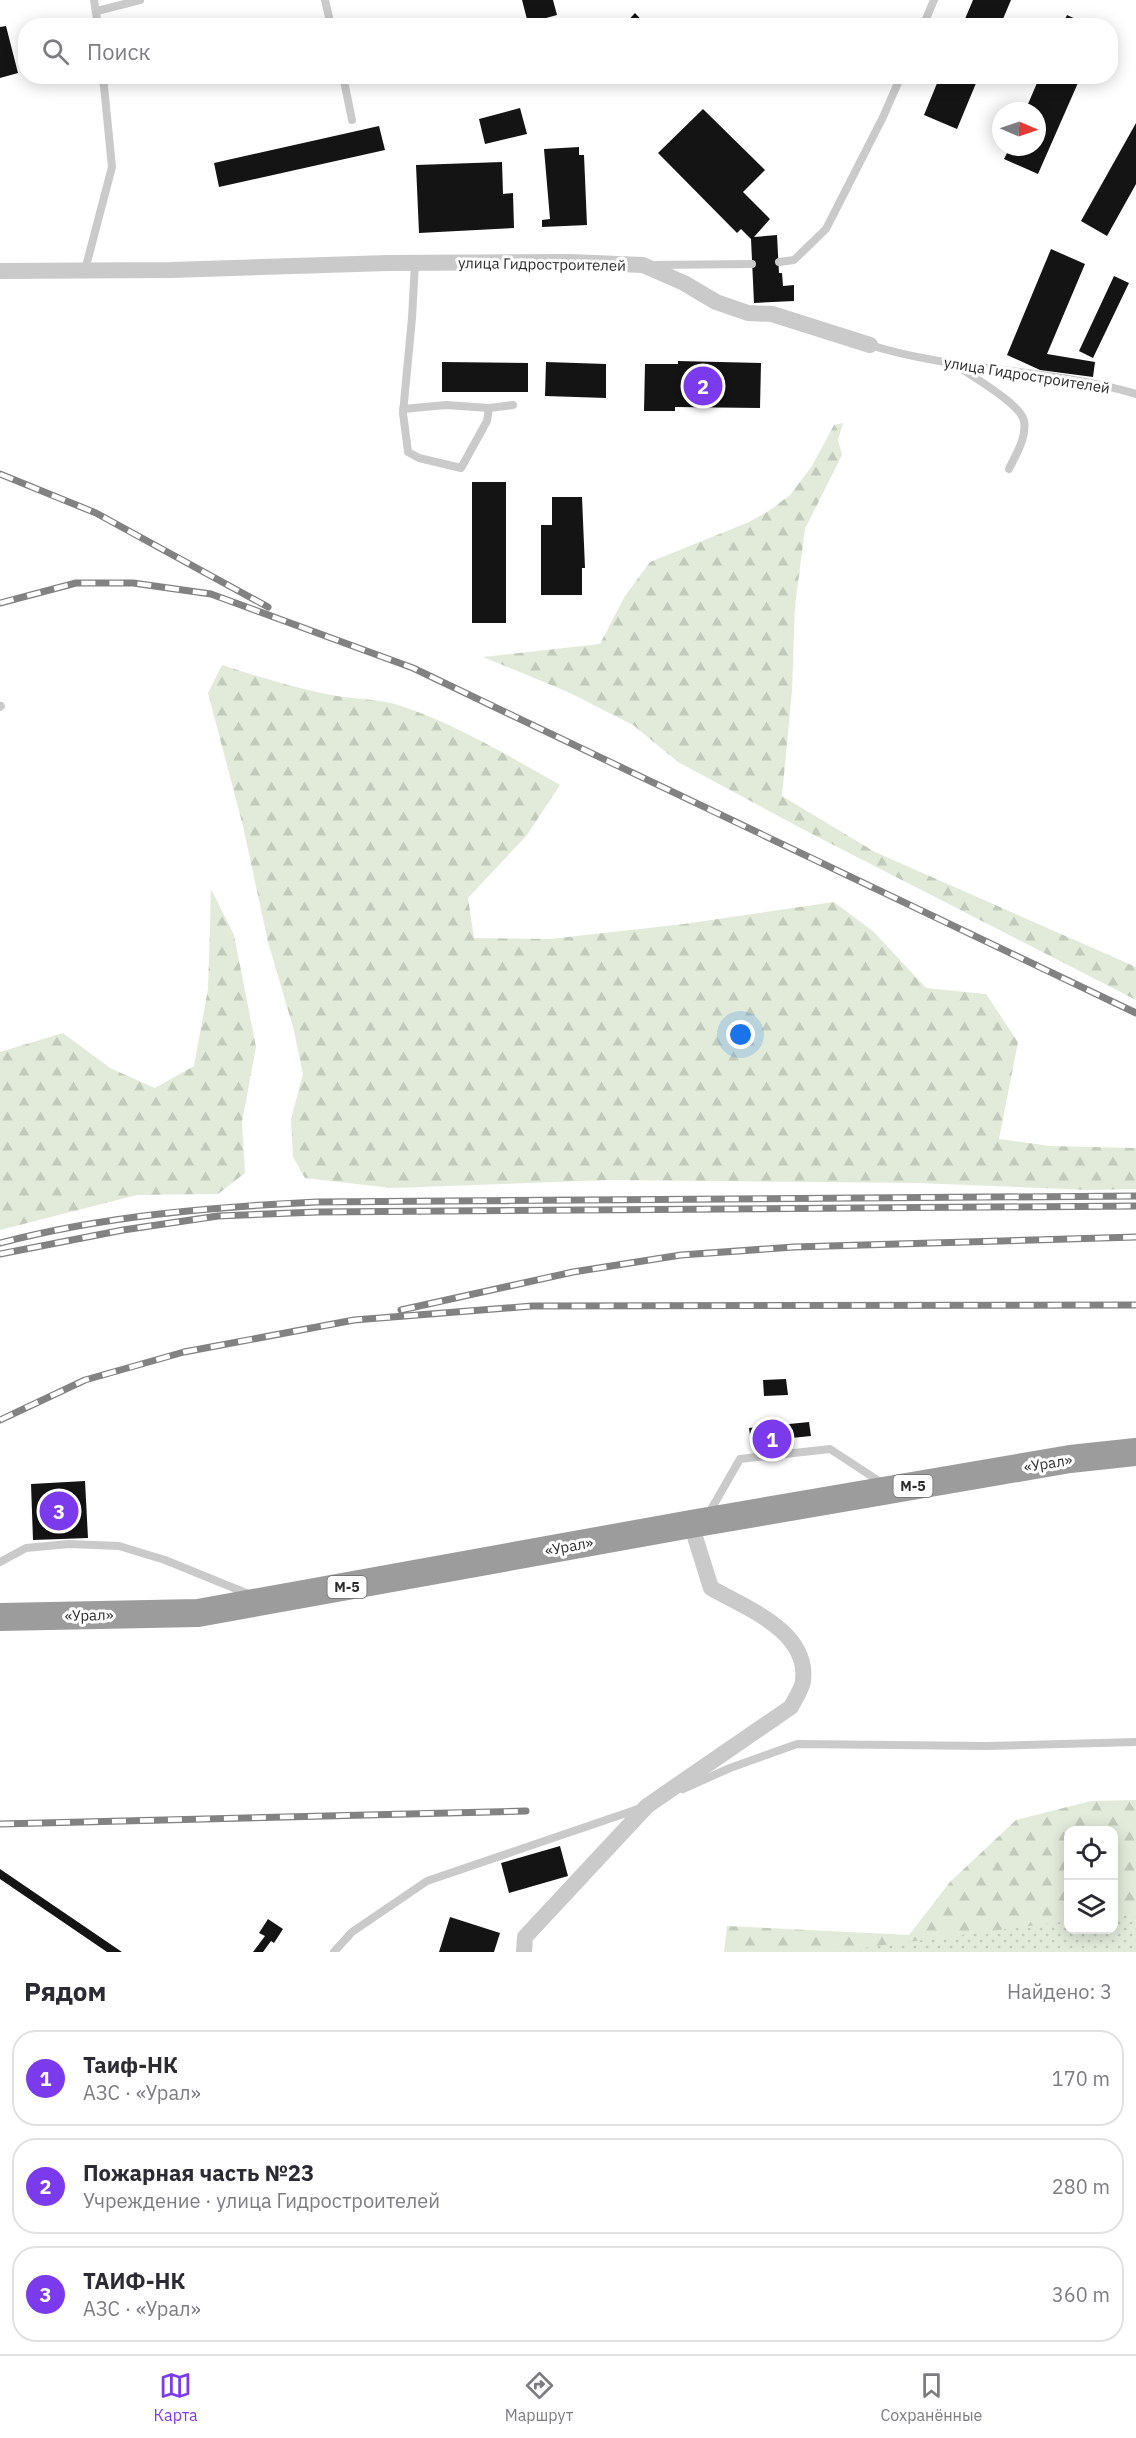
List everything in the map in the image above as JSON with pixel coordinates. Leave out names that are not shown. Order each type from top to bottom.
[{"type":"highway","name":"«Урал»","points":[[0,1617],[198,1613],[893,1489],[1070,1459],[1136,1452]]},
{"type":"street","name":"улица Гидростроителей","points":[[0,271],[415,263],[570,262],[643,265],[684,283],[716,302],[748,313],[772,314],[870,345]]},
{"type":"street","points":[[524,1952],[525,1937],[647,1806],[791,1707],[803,1682],[801,1657],[784,1632],[766,1619],[711,1588],[698,1523]]},
{"type":"lane","points":[[94,0],[97,18]]},
{"type":"lane","points":[[97,11],[140,0]]},
{"type":"lane","points":[[325,0],[329,18]]},
{"type":"lane","points":[[926,18],[934,0]]},
{"type":"lane","points":[[85,270],[112,167],[104,84]]},
{"type":"lane","points":[[345,84],[352,120]]},
{"type":"lane","points":[[779,262],[795,260],[826,229],[897,84]]},
{"type":"lane","points":[[415,263],[403,410],[408,452],[419,458],[461,468],[487,421],[489,408]]},
{"type":"lane","points":[[643,265],[752,264]]},
{"type":"lane","name":"улица Гидростроителей","points":[[870,345],[904,356],[1101,383],[1136,394]]},
{"type":"lane","points":[[953,363],[1017,408],[1024,419],[1023,441],[1009,469]]},
{"type":"lane","points":[[403,410],[446,405],[489,408],[513,405]]},
{"type":"lane","points":[[698,1523],[740,1459],[830,1449],[893,1489]]},
{"type":"lane","points":[[0,1563],[26,1548],[69,1544],[119,1546],[165,1560],[265,1601]]},
{"type":"lane","points":[[334,1952],[352,1932],[427,1881],[647,1806],[730,1768],[797,1744],[987,1746],[1136,1742]]},
{"type":"green space","points":[[843,423],[838,440],[842,455],[805,529],[795,606],[792,691],[782,796],[875,852],[1136,967],[1136,1000],[810,833],[678,762],[633,725],[568,692],[483,657],[600,644],[625,596],[650,562],[749,522],[770,510],[790,495],[812,466],[834,425]]},
{"type":"green space","points":[[222,665],[308,690],[391,703],[412,710],[477,739],[560,785],[527,835],[468,898],[474,938],[550,939],[684,924],[834,902],[874,932],[926,988],[986,994],[1018,1042],[999,1139],[1050,1146],[1136,1148],[1136,1189],[1089,1190],[918,1183],[609,1180],[391,1188],[305,1178],[293,1157],[291,1119],[303,1074],[293,1027],[268,942],[243,826],[208,693]]},
{"type":"green space","points":[[211,889],[234,935],[256,1047],[242,1122],[245,1173],[218,1194],[137,1195],[0,1230],[0,1052],[63,1033],[110,1068],[155,1088],[194,1066],[208,989]]},
{"type":"green space","points":[[1136,1800],[1136,1952],[724,1952],[727,1926],[909,1935],[950,1882],[1016,1820],[1091,1801]]},
{"type":"green space","points":[[1136,1912],[1136,1952],[832,1952],[1064,1922],[1064,1934],[1118,1934],[1118,1914]]},
{"type":"building","points":[[522,0],[553,0],[557,15],[546,18],[527,18]]},
{"type":"building","points":[[973,0],[1011,0],[1003,18],[965,18]]},
{"type":"building","points":[[635,13],[640,18],[630,18]]},
{"type":"building","points":[[6,26],[18,73],[0,78],[0,27]]},
{"type":"building","points":[[937,84],[976,84],[957,129],[924,115]]},
{"type":"building","points":[[1037,84],[1077,84],[1046,156],[1046,102],[1029,102]]},
{"type":"building","points":[[520,108],[527,134],[485,144],[479,119]]},
{"type":"building","points":[[703,109],[765,170],[743,192],[770,219],[754,237],[777,235],[779,273],[782,273],[783,286],[794,285],[794,301],[754,303],[751,239],[741,229],[737,233],[658,153]]},
{"type":"building","points":[[1136,123],[1136,184],[1107,236],[1081,221]]},
{"type":"building","points":[[379,126],[385,150],[219,187],[214,163]]},
{"type":"building","points":[[579,147],[579,155],[584,155],[587,225],[542,227],[542,220],[550,219],[544,149]]},
{"type":"building","points":[[1006,156],[1046,156],[1038,174],[1004,159]]},
{"type":"building","points":[[502,162],[503,194],[513,193],[514,228],[419,233],[416,165]]},
{"type":"building","points":[[1051,249],[1085,264],[1047,354],[1095,362],[1093,377],[1040,370],[1007,355]]},
{"type":"building","points":[[1114,276],[1129,283],[1093,358],[1079,351]]},
{"type":"building","points":[[678,361],[761,363],[760,408],[675,407],[675,411],[644,411],[645,364],[678,364]]},
{"type":"building","points":[[442,362],[528,363],[528,392],[442,392]]},
{"type":"building","points":[[546,362],[606,364],[606,398],[545,396]]},
{"type":"building","points":[[472,482],[506,482],[506,623],[472,623]]},
{"type":"building","points":[[552,497],[582,497],[585,568],[582,568],[582,595],[541,595],[541,525],[552,525]]},
{"type":"building","points":[[786,1379],[788,1395],[764,1396],[763,1380]]},
{"type":"building","points":[[809,1422],[811,1436],[751,1442],[749,1428]]},
{"type":"building","points":[[85,1481],[88,1538],[33,1540],[31,1484]]},
{"type":"building","points":[[560,1846],[568,1876],[509,1893],[501,1863]]},
{"type":"building","points":[[0,1869],[122,1952],[107,1952],[0,1879]]},
{"type":"building","points":[[450,1917],[500,1933],[494,1952],[439,1952]]},
{"type":"building","points":[[268,1919],[283,1929],[274,1943],[271,1941],[263,1952],[253,1952],[265,1936],[259,1933]]},
{"type":"railway","points":[[0,474],[96,513],[268,607]]},
{"type":"railway","points":[[0,603],[76,583],[133,583],[211,594],[413,668],[1136,1013]]},
{"type":"railway","points":[[0,1243],[118,1219],[237,1207],[317,1202],[1136,1196]]},
{"type":"railway","points":[[0,1254],[123,1230],[218,1216],[318,1212],[1136,1206]]},
{"type":"railway","points":[[401,1310],[573,1272],[681,1255],[794,1247],[1136,1237]]},
{"type":"railway","points":[[0,1420],[85,1380],[184,1352],[354,1320],[532,1306],[1136,1305]]},
{"type":"railway","points":[[0,1824],[526,1811]]},
{"type":"place","name":"Пожарная часть №23","points":[[703,386]]},
{"type":"place","name":"Таиф-НК","points":[[772,1439]]},
{"type":"place","name":"ТАИФ-НК","points":[[59,1511]]}]
